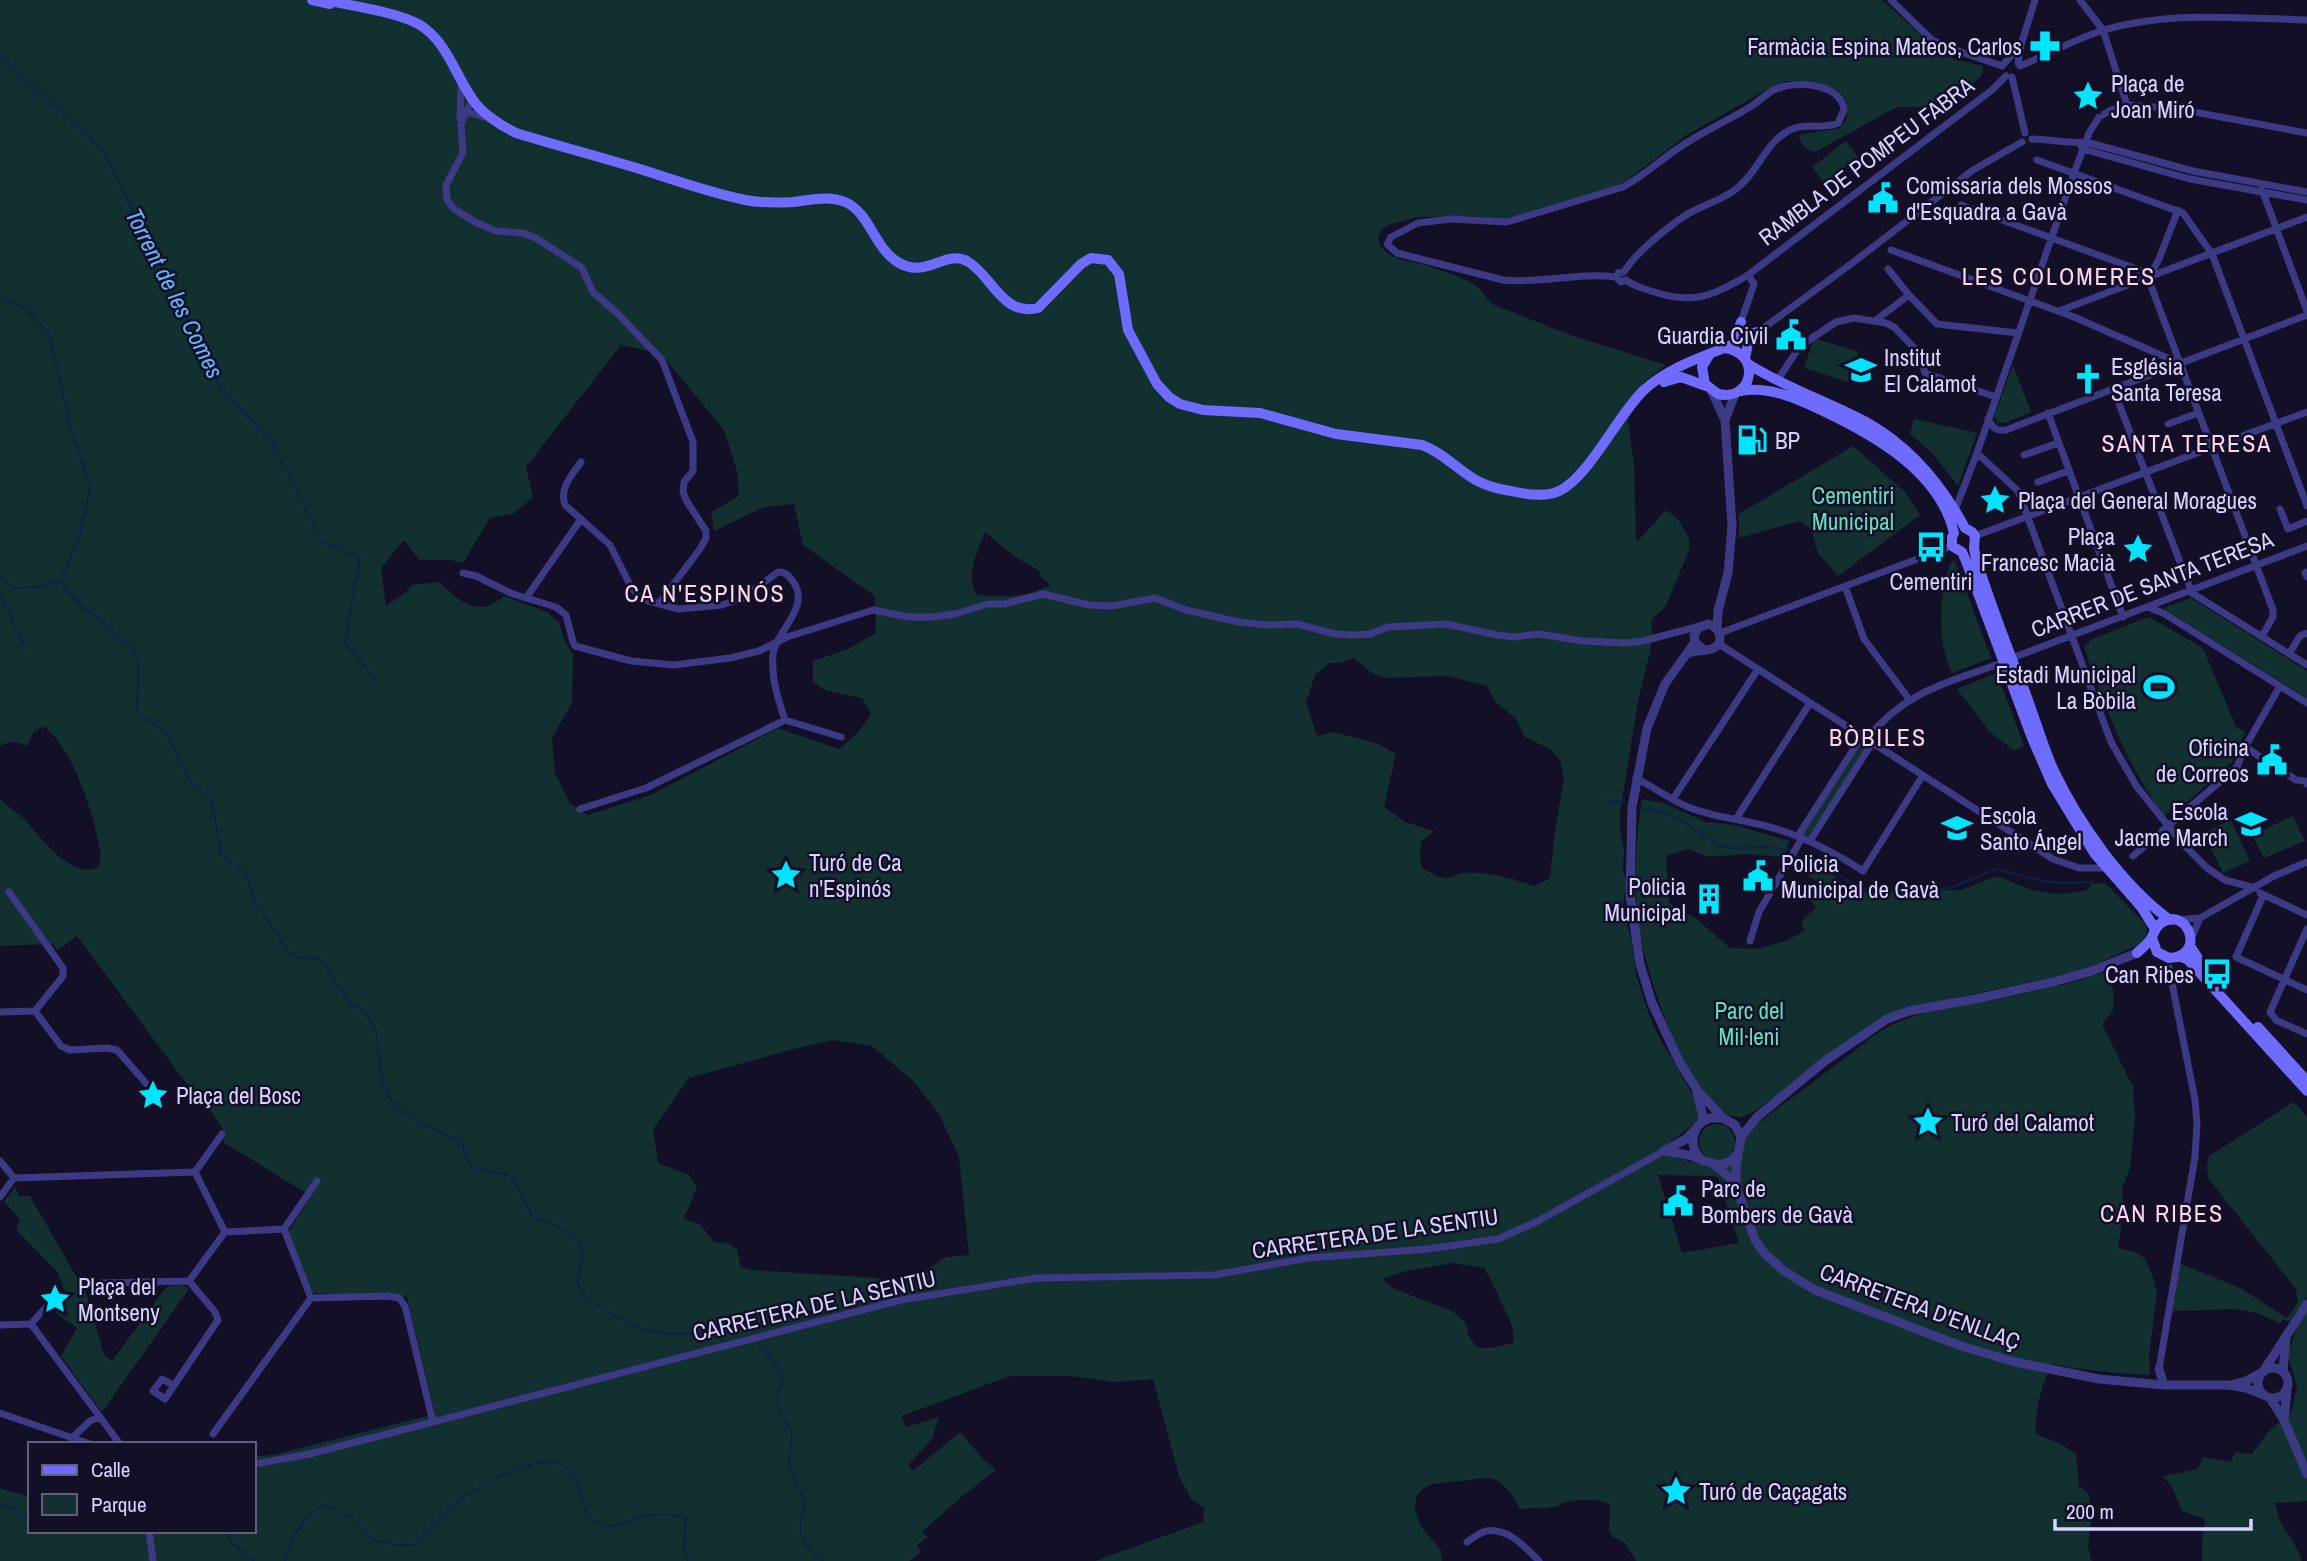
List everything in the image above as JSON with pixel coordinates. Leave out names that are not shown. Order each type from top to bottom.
[{"type":"main road","points":[[312,0],[401,20],[420,28],[442,49],[468,105],[516,132],[727,196],[768,202],[827,197],[847,203],[860,214],[887,254],[898,263],[919,269],[951,259],[962,259],[979,271],[1006,301],[1022,308],[1032,310],[1043,304],[1081,264],[1091,258],[1108,260],[1119,274],[1131,339],[1157,384],[1173,401],[1195,409],[1260,413],[1336,434],[1422,445],[1446,457],[1475,480],[1511,492],[1550,494],[1570,485],[1643,391],[1676,368],[1754,333]]},
{"type":"main road","points":[[325,0],[402,18],[420,25],[438,40],[468,105],[499,128],[521,138],[737,202],[776,206],[835,202],[849,209],[885,258],[897,266],[910,272],[918,272],[951,263],[966,265],[1003,304],[1020,312],[1030,313],[1044,309],[1082,269],[1092,264],[1111,268],[1121,291],[1124,325],[1133,350],[1155,387],[1172,404],[1185,410],[1262,417],[1336,438],[1424,450],[1445,461],[1473,483],[1509,496],[1537,500],[1562,495],[1583,480],[1629,415],[1654,388],[1674,377],[1688,379],[1723,396],[1761,388],[1817,408],[1875,437],[1896,452],[1923,478],[1946,512],[1954,533]]},
{"type":"main road","points":[[1741,322],[1744,329],[1754,333]]},
{"type":"main road","points":[[1735,342],[1741,322]]},
{"type":"main road","points":[[1737,392],[1748,379],[1748,344],[1754,333]]},
{"type":"main road","points":[[1724,348],[1736,351],[1746,361],[1777,381],[1866,422],[1891,438],[1930,473],[1965,528],[1975,536],[1976,559],[2032,738],[2056,793],[2074,824],[2142,908],[2154,933],[2154,946],[2169,968],[2190,943]]},
{"type":"main road","points":[[1709,389],[1702,369],[1704,361],[1712,352]]},
{"type":"main road","points":[[1965,528],[1954,533],[1952,546],[1962,552],[2053,768],[2074,808],[2093,837],[2149,904],[2186,926],[2190,943],[2202,966],[2307,1081]]},
{"type":"main road","points":[[1962,552],[1974,548]]},
{"type":"main road","points":[[2137,953],[2160,923],[2173,920]]},
{"type":"main road","points":[[2137,953],[2188,960],[2307,1091]]},
{"type":"street","points":[[1891,0],[1932,40],[2002,66]]},
{"type":"street","points":[[2009,77],[2019,72],[2021,45],[2035,0]]},
{"type":"street","points":[[2080,0],[2102,30],[2127,105]]},
{"type":"street","points":[[2019,65],[2102,30],[2174,18],[2307,20]]},
{"type":"street","points":[[2002,66],[2021,45]]},
{"type":"street","points":[[2010,59],[2019,65]]},
{"type":"street","points":[[2002,66],[2003,73],[2009,77],[2025,133],[2022,142]]},
{"type":"street","name":"RAMBLA DE POMPEU FABRA","points":[[1622,276],[1634,286],[1663,296],[1694,298],[1711,295],[1748,275],[2009,77]]},
{"type":"street","points":[[1788,86],[1817,87],[1828,89],[1840,98],[1844,110],[1838,123],[1787,131],[1772,144],[1746,181],[1735,191],[1679,219],[1622,276],[1584,275],[1503,280],[1408,256],[1393,250],[1387,244],[1391,237],[1418,223],[1451,219],[1507,222],[1623,187],[1639,179],[1689,141],[1755,104],[1775,89],[1788,86]]},
{"type":"street","points":[[468,105],[461,127],[463,153],[445,189],[450,205],[489,229],[523,233],[536,238],[582,268],[593,292],[662,360],[668,373],[693,442],[693,471],[684,482],[683,492],[706,531],[706,538],[701,549],[660,603]]},
{"type":"street","points":[[1955,510],[2052,238],[2082,145],[2099,117],[2127,105],[2178,109],[2307,134]]},
{"type":"street","points":[[2025,133],[2030,134],[2032,139]]},
{"type":"street","points":[[2032,139],[2053,139],[2082,145],[2190,179],[2307,192]]},
{"type":"street","points":[[1754,333],[1855,261],[1973,170],[2022,142],[2028,144],[2032,139]]},
{"type":"street","points":[[2038,160],[2183,213],[2212,254],[2307,506]]},
{"type":"street","points":[[2262,188],[2307,200]]},
{"type":"street","points":[[1988,419],[1993,428],[1998,431],[2006,430],[2307,313],[2262,188]]},
{"type":"street","points":[[1961,205],[2142,271],[2148,278],[2273,610],[2273,617],[2262,636]]},
{"type":"street","points":[[2148,278],[2159,259],[2178,210]]},
{"type":"street","points":[[2058,311],[2307,217]]},
{"type":"street","points":[[1891,250],[2058,311],[2179,363]]},
{"type":"street","points":[[1888,269],[1937,324],[2018,333]]},
{"type":"street","points":[[1741,322],[1754,284],[1748,275]]},
{"type":"street","points":[[1876,320],[1909,295]]},
{"type":"street","points":[[1777,381],[1800,346],[1836,322],[1854,318],[1876,320],[1894,327],[1917,349],[1925,373],[1996,397]]},
{"type":"street","points":[[2113,388],[2190,590],[2197,597],[2307,665]]},
{"type":"street","points":[[1709,389],[1725,419],[1732,526],[1728,573],[1712,628],[1719,644],[2053,859],[2072,867],[2107,868]]},
{"type":"street","points":[[1725,419],[1737,392]]},
{"type":"street","points":[[1975,536],[2307,412]]},
{"type":"street","points":[[2048,413],[2123,617]]},
{"type":"street","points":[[2168,424],[2198,414]]},
{"type":"street","points":[[2024,456],[2058,443]]},
{"type":"street","points":[[1977,453],[2018,491],[2111,742],[2137,787],[2207,869],[2225,880],[2255,888],[2263,896],[2307,915]]},
{"type":"street","points":[[581,462],[567,482],[562,496],[566,507],[610,545],[635,593],[645,600],[685,609],[734,602],[778,572],[786,573],[798,590],[798,599],[789,625],[773,650],[772,668],[775,690],[785,720]]},
{"type":"street","points":[[2038,481],[2068,471]]},
{"type":"street","points":[[2280,509],[2288,529],[2307,521]]},
{"type":"street","points":[[526,598],[581,519]]},
{"type":"street","points":[[1741,1137],[1735,1125],[1697,1090],[1673,1052],[1652,1003],[1640,964],[1630,895],[1631,813],[1647,728],[1665,684],[1689,653],[1696,631],[1845,586],[1952,546]]},
{"type":"street","name":"CARRER DE SANTA TERESA","points":[[1867,739],[1886,716],[1909,699],[2307,546]]},
{"type":"street","points":[[464,573],[513,594],[550,604],[562,611],[569,623],[575,646],[631,662],[674,665],[730,658],[759,651],[780,639],[873,610],[909,617],[932,617],[1043,594],[1088,605],[1112,606],[1155,598],[1186,610],[1220,618],[1268,625],[1297,624],[1344,635],[1370,634],[1403,625],[1446,624],[1514,637],[1539,634],[1584,641],[1626,643],[1712,628]]},
{"type":"street","points":[[1845,586],[1864,639],[1909,699]]},
{"type":"street","points":[[2147,607],[2165,614],[2307,703]]},
{"type":"street","points":[[1683,631],[1689,633],[1704,650]]},
{"type":"street","points":[[2289,654],[2300,636],[2307,633]]},
{"type":"street","points":[[1689,653],[1714,648],[1719,644]]},
{"type":"street","points":[[1673,799],[1758,669]]},
{"type":"street","points":[[2133,856],[2237,767],[2245,747],[2280,686]]},
{"type":"street","points":[[1736,818],[1810,703]]},
{"type":"street","points":[[580,809],[646,789],[785,720],[841,737]]},
{"type":"street","points":[[1750,941],[1759,912],[1867,739]]},
{"type":"street","points":[[1803,838],[1867,739]]},
{"type":"street","points":[[2245,747],[2296,780],[2306,780]]},
{"type":"street","points":[[1636,778],[1705,813],[1736,818],[1803,838],[1863,871],[1923,775]]},
{"type":"street","points":[[2173,920],[2200,918],[2274,876],[2307,862]]},
{"type":"street","points":[[0,1012],[35,1011],[63,976],[63,968],[9,892]]},
{"type":"street","points":[[2263,896],[2236,956],[2307,990]]},
{"type":"street","points":[[2190,943],[2200,918]]},
{"type":"street","points":[[2307,929],[2270,1008],[2276,1020],[2307,1034]]},
{"type":"street","points":[[1664,1151],[1714,1165],[1728,1162],[1738,1152],[1741,1137],[1757,1116],[1825,1061],[1887,1019],[1909,1011],[2053,982],[2092,971],[2137,953]]},
{"type":"street","points":[[2151,1384],[2159,1368],[2166,1314],[2195,1157],[2197,1124],[2195,1100],[2169,968]]},
{"type":"street","points":[[35,1011],[61,1046],[70,1050],[117,1050],[151,1089]]},
{"type":"street","points":[[1697,1090],[1703,1117],[1693,1135],[1694,1149],[1703,1161]]},
{"type":"street","points":[[1699,1125],[1709,1118],[1739,1121],[1757,1116]]},
{"type":"street","name":"CARRETERA DE LA SENTIU","points":[[256,1464],[310,1454],[901,1300],[1037,1278],[1214,1275],[1308,1258],[1428,1249],[1498,1239],[1538,1221],[1686,1139],[1699,1125]]},
{"type":"street","points":[[195,1172],[222,1134]]},
{"type":"street","name":"CARRETERA D'ENLLAÇ","points":[[1738,1152],[1736,1186],[1755,1240],[1764,1254],[1784,1271],[1815,1290],[1961,1346],[2015,1362],[2099,1379],[2164,1385],[2228,1385],[2267,1396]]},
{"type":"street","points":[[0,1161],[14,1178]]},
{"type":"street","name":"CARRETERA D'ENLLAÇ","points":[[1714,1165],[1736,1186]]},
{"type":"street","points":[[14,1178],[195,1172]]},
{"type":"street","points":[[195,1172],[225,1232]]},
{"type":"street","points":[[0,1197],[14,1178]]},
{"type":"street","points":[[284,1229],[317,1181]]},
{"type":"street","points":[[225,1232],[284,1229]]},
{"type":"street","points":[[284,1229],[311,1298]]},
{"type":"street","points":[[189,1281],[225,1232]]},
{"type":"street","points":[[100,1283],[189,1281]]},
{"type":"street","points":[[173,1385],[218,1320],[215,1312],[189,1281]]},
{"type":"street","points":[[311,1298],[399,1298],[405,1306],[433,1422]]},
{"type":"street","points":[[213,1434],[311,1298]]},
{"type":"street","points":[[2307,1304],[2258,1378],[2258,1388],[2284,1420],[2307,1474]]},
{"type":"street","points":[[0,1325],[31,1324],[47,1306]]},
{"type":"street","points":[[31,1324],[119,1442]]},
{"type":"street","points":[[2284,1420],[2288,1380],[2283,1371],[2286,1336]]},
{"type":"street","points":[[2262,1371],[2274,1367],[2283,1371]]},
{"type":"street","points":[[2159,1368],[2164,1385]]},
{"type":"street","name":"CARRETERA D'ENLLAÇ","points":[[2228,1385],[2246,1381],[2262,1371]]},
{"type":"street","points":[[2267,1396],[2279,1397],[2287,1390]]},
{"type":"street","points":[[90,1420],[91,1405]]},
{"type":"street","points":[[0,1413],[84,1442]]},
{"type":"street","points":[[72,1438],[90,1420],[100,1417]]},
{"type":"street","points":[[1467,1542],[1484,1531],[1500,1531],[1515,1538],[1539,1561]]},
{"type":"street","points":[[149,1533],[153,1561]]},
{"type":"green space","points":[[0,0],[1882,0],[1940,52],[1957,60],[1983,66],[1980,77],[1937,118],[1923,107],[1897,107],[1815,152],[1802,144],[1799,135],[1840,128],[1847,118],[1847,103],[1837,90],[1818,82],[1786,81],[1687,135],[1620,185],[1505,219],[1469,216],[1418,217],[1389,225],[1381,230],[1378,239],[1381,247],[1393,257],[1426,265],[1471,282],[1494,305],[1576,337],[1666,365],[1643,383],[1628,420],[1634,464],[1636,540],[1638,541],[1666,510],[1677,518],[1689,538],[1689,550],[1666,606],[1652,619],[1651,648],[1638,701],[1620,812],[1624,848],[1623,871],[1626,881],[1623,906],[1636,975],[1649,1015],[1694,1097],[1700,1119],[1659,1151],[1690,1162],[1738,1164],[1744,1140],[1753,1127],[1893,1024],[1930,1012],[2033,992],[2108,971],[2113,990],[2113,1011],[2102,1024],[2133,1087],[2135,1118],[2130,1168],[2122,1189],[2124,1207],[2118,1248],[2135,1252],[2145,1258],[2154,1280],[2157,1293],[2149,1355],[2150,1375],[2051,1364],[2039,1399],[2036,1424],[2036,1434],[2063,1445],[2076,1454],[2079,1486],[2089,1494],[2090,1506],[2093,1509],[2088,1547],[2092,1561],[1636,1561],[1626,1544],[1613,1537],[1609,1531],[1610,1504],[1597,1500],[1576,1500],[1557,1507],[1520,1509],[1502,1484],[1486,1478],[1432,1484],[1420,1491],[1416,1497],[1415,1510],[1422,1528],[1440,1549],[1442,1561],[1095,1561],[1203,1522],[1204,1508],[1191,1499],[1179,1476],[1153,1379],[1115,1382],[1070,1376],[1010,1376],[902,1416],[906,1427],[939,1417],[932,1439],[908,1465],[913,1471],[960,1432],[996,1470],[922,1532],[928,1538],[917,1544],[921,1552],[909,1561],[0,1561],[0,1488],[28,1496],[28,1533],[256,1533],[256,1456],[273,1455],[435,1414],[407,1297],[313,1293],[288,1232],[311,1196],[223,1142],[226,1134],[208,1107],[186,1083],[77,936],[58,950],[52,944],[0,946],[0,799],[68,863],[89,870],[99,866],[101,855],[81,785],[54,736],[43,726],[33,733],[27,746],[6,743],[0,747]],"holes":[[[621,345],[661,354],[724,430],[737,471],[739,496],[711,512],[714,531],[764,507],[794,504],[803,545],[875,596],[876,633],[848,649],[813,661],[813,682],[827,691],[862,698],[871,714],[857,734],[839,749],[778,728],[651,795],[588,815],[570,804],[555,773],[552,738],[572,703],[573,654],[565,642],[559,623],[547,612],[504,596],[486,606],[470,605],[439,582],[412,585],[386,606],[381,568],[404,540],[419,560],[452,560],[463,563],[490,518],[513,514],[533,497],[526,467]],[[985,532],[1015,557],[1040,571],[1040,576],[1051,585],[1014,596],[977,595],[972,572]],[[1353,658],[1372,673],[1385,678],[1448,676],[1487,686],[1495,701],[1516,719],[1525,737],[1550,749],[1560,760],[1564,778],[1550,878],[1534,886],[1509,878],[1471,872],[1445,878],[1422,868],[1421,841],[1434,831],[1405,822],[1384,807],[1396,754],[1379,744],[1334,732],[1317,736],[1306,703],[1315,675],[1329,663],[1340,663]],[[832,1040],[872,1046],[913,1081],[939,1114],[959,1157],[969,1255],[946,1257],[911,1280],[752,1270],[741,1267],[737,1249],[727,1243],[714,1242],[701,1225],[684,1219],[697,1187],[689,1175],[658,1163],[653,1129],[689,1078]],[[1658,1175],[1714,1176],[1718,1178],[1739,1243],[1682,1253]],[[1454,1263],[1485,1268],[1512,1325],[1514,1341],[1494,1347],[1476,1346],[1468,1335],[1466,1323],[1452,1311],[1392,1288],[1384,1281],[1384,1278],[1406,1271]]]},
{"type":"green space","points":[[1846,141],[1858,157],[1824,183],[1812,167]]},
{"type":"green space","points":[[1814,338],[1859,352],[1848,382],[1804,368]]},
{"type":"green space","points":[[2013,365],[2031,412],[2005,423],[1997,423],[1994,416]]},
{"type":"green space","points":[[1914,419],[1977,433],[1958,486],[1932,453],[1910,434]]},
{"type":"green space","name":"Cementiri Municipal","points":[[1853,446],[1904,491],[1920,515],[1838,576],[1818,553],[1811,529],[1800,521],[1739,538],[1739,514]]},
{"type":"green space","points":[[1955,561],[1991,658],[1952,673],[1943,646],[1941,618],[1947,576],[1951,562]]},
{"type":"green space","points":[[2191,598],[2307,671],[2307,698],[2163,608]]},
{"type":"green space","name":"Estadi Municipal La Bòbila","points":[[2149,617],[2203,648],[2236,727],[2245,732],[2232,762],[2180,808],[2178,805],[2164,816],[2127,755],[2084,648],[2092,639]]},
{"type":"green space","points":[[1997,673],[2024,746],[2014,751],[1990,732],[1957,689]]},
{"type":"green space","points":[[1863,739],[1869,744],[1809,837],[1801,834]]},
{"type":"green space","name":"Parc del Mil·leni","points":[[1642,799],[1664,803],[1706,822],[1734,825],[1790,841],[1783,857],[1747,854],[1709,857],[1688,849],[1666,856],[1669,903],[1699,921],[1730,948],[1757,949],[1788,940],[1805,931],[1801,922],[1816,907],[1808,898],[1820,884],[1793,863],[1797,855],[1835,876],[1844,886],[1864,892],[1961,890],[1997,876],[2032,890],[2058,894],[2086,891],[2092,884],[2105,883],[2146,925],[2147,934],[2140,944],[2081,971],[1902,1009],[1879,1019],[1757,1109],[1739,1117],[1721,1111],[1703,1093],[1686,1066],[1659,1002],[1638,922],[1635,876]]},
{"type":"green space","points":[[2293,816],[2305,841],[2264,858],[2252,835]]},
{"type":"green space","points":[[2231,820],[2250,861],[2223,873],[2203,833]]},
{"type":"green space","points":[[2294,1102],[2307,1117],[2307,1297],[2289,1322],[2284,1319],[2280,1323],[2256,1313],[2236,1309],[2172,1311],[2179,1263],[2240,1288],[2287,1318],[2298,1302],[2296,1289],[2208,1178],[2207,1165],[2209,1156]]},
{"type":"green space","points":[[1717,1124],[1730,1129],[1735,1142],[1730,1155],[1717,1160],[1704,1155],[1699,1142],[1704,1129]]},
{"type":"green space","points":[[15,1187],[19,1196],[30,1196],[86,1293],[104,1355],[112,1361],[167,1286],[182,1285],[189,1289],[102,1412],[61,1356],[77,1328],[56,1313],[67,1297],[58,1273],[16,1230],[20,1220],[4,1201]]},
{"type":"green space","points":[[2307,1312],[2307,1501],[2275,1503],[2279,1519],[2301,1556],[2301,1561],[2202,1561],[2205,1519],[2182,1511],[2172,1487],[2163,1476],[2198,1469],[2203,1457],[2230,1462],[2236,1452],[2252,1454],[2269,1431],[2292,1411],[2297,1387],[2288,1354],[2296,1329]]},
{"type":"waterway","name":"Torrent de les Comes","points":[[0,57],[104,152],[218,383],[273,444],[322,542],[360,557],[345,643],[376,680]]},
{"type":"waterway","points":[[0,297],[25,309],[49,334],[68,417],[90,490],[79,537],[60,582]]},
{"type":"waterway","points":[[0,576],[14,588],[38,587],[56,580],[60,582],[84,609],[97,616],[133,649],[138,666],[137,713],[166,733],[189,780],[212,801],[221,855],[245,872],[257,905],[289,952],[297,957],[320,959],[352,1006],[364,1009],[376,1031],[382,1081],[391,1101],[418,1122],[462,1142],[471,1167],[511,1176],[532,1216],[555,1225],[580,1243],[583,1256],[577,1282],[588,1298],[596,1304],[637,1327],[660,1333],[732,1329],[747,1331]]},
{"type":"waterway","points":[[0,594],[25,648]]},
{"type":"waterway","points":[[1607,800],[1625,803]]},
{"type":"waterway","points":[[1640,807],[1657,810],[1683,821],[1719,846],[1791,850]]},
{"type":"waterway","points":[[1802,854],[1824,863],[1852,884],[1883,891],[1950,888],[1996,869],[2042,881],[2093,882]]},
{"type":"waterway","points":[[758,1344],[782,1372],[777,1398],[782,1415],[792,1433],[789,1469],[806,1502],[801,1521],[801,1536],[808,1548],[823,1561]]},
{"type":"waterway","points":[[285,1561],[299,1528],[311,1514],[325,1504],[352,1518],[373,1540],[396,1545],[414,1545],[450,1508],[479,1487],[513,1471],[547,1462],[561,1464],[571,1472],[589,1516],[603,1525],[612,1526],[657,1515],[686,1518],[684,1547],[688,1561]]},
{"type":"waterway","points":[[0,1504],[28,1515]]},
{"type":"waterway","points":[[225,1533],[233,1544],[254,1561]]},
{"type":"place","name":"Farmàcia Espina Mateos, Carlos","points":[[2045,46]]},
{"type":"place","name":"Plaça de Joan Miró","points":[[2088,96]]},
{"type":"place","name":"Comissaria dels Mossos d'Esquadra a Gavà","points":[[1883,198]]},
{"type":"place","name":"Guardia Civil","points":[[1791,335]]},
{"type":"place","name":"Institut El Calamot","points":[[1861,370]]},
{"type":"place","name":"Església Santa Teresa","points":[[2088,379]]},
{"type":"place","name":"BP","points":[[1752,440]]},
{"type":"place","name":"Plaça del General Moragues","points":[[1995,500]]},
{"type":"place","name":"Cementiri","points":[[1931,547]]},
{"type":"place","name":"Plaça Francesc Macià","points":[[2138,549]]},
{"type":"place","name":"Estadi Municipal La Bòbila","points":[[2159,687]]},
{"type":"place","name":"Oficina de Correos","points":[[2272,760]]},
{"type":"place","name":"Escola Jacme March","points":[[2251,824]]},
{"type":"place","name":"Escola Santo Ángel","points":[[1957,828]]},
{"type":"place","name":"Turó de Ca n'Espinós","points":[[786,875]]},
{"type":"place","name":"Policia Municipal de Gavà","points":[[1758,876]]},
{"type":"place","name":"Policia Municipal","points":[[1709,899]]},
{"type":"place","name":"Can Ribes","points":[[2217,974]]},
{"type":"place","name":"Plaça del Bosc","points":[[153,1095]]},
{"type":"place","name":"Turó del Calamot","points":[[1928,1122]]},
{"type":"place","name":"Parc de Bombers de Gavà","points":[[1678,1201]]},
{"type":"place","name":"Plaça del Montseny","points":[[55,1299]]},
{"type":"place","name":"Turó de Caçagats","points":[[1676,1491]]},
{"type":"district","name":"LES COLOMERES","points":[[2059,276]]},
{"type":"district","name":"SANTA TERESA","points":[[2187,443]]},
{"type":"district","name":"CA N'ESPINÓS","points":[[705,593]]},
{"type":"district","name":"BÒBILES","points":[[1878,737]]},
{"type":"district","name":"CAN RIBES","points":[[2162,1213]]}]
